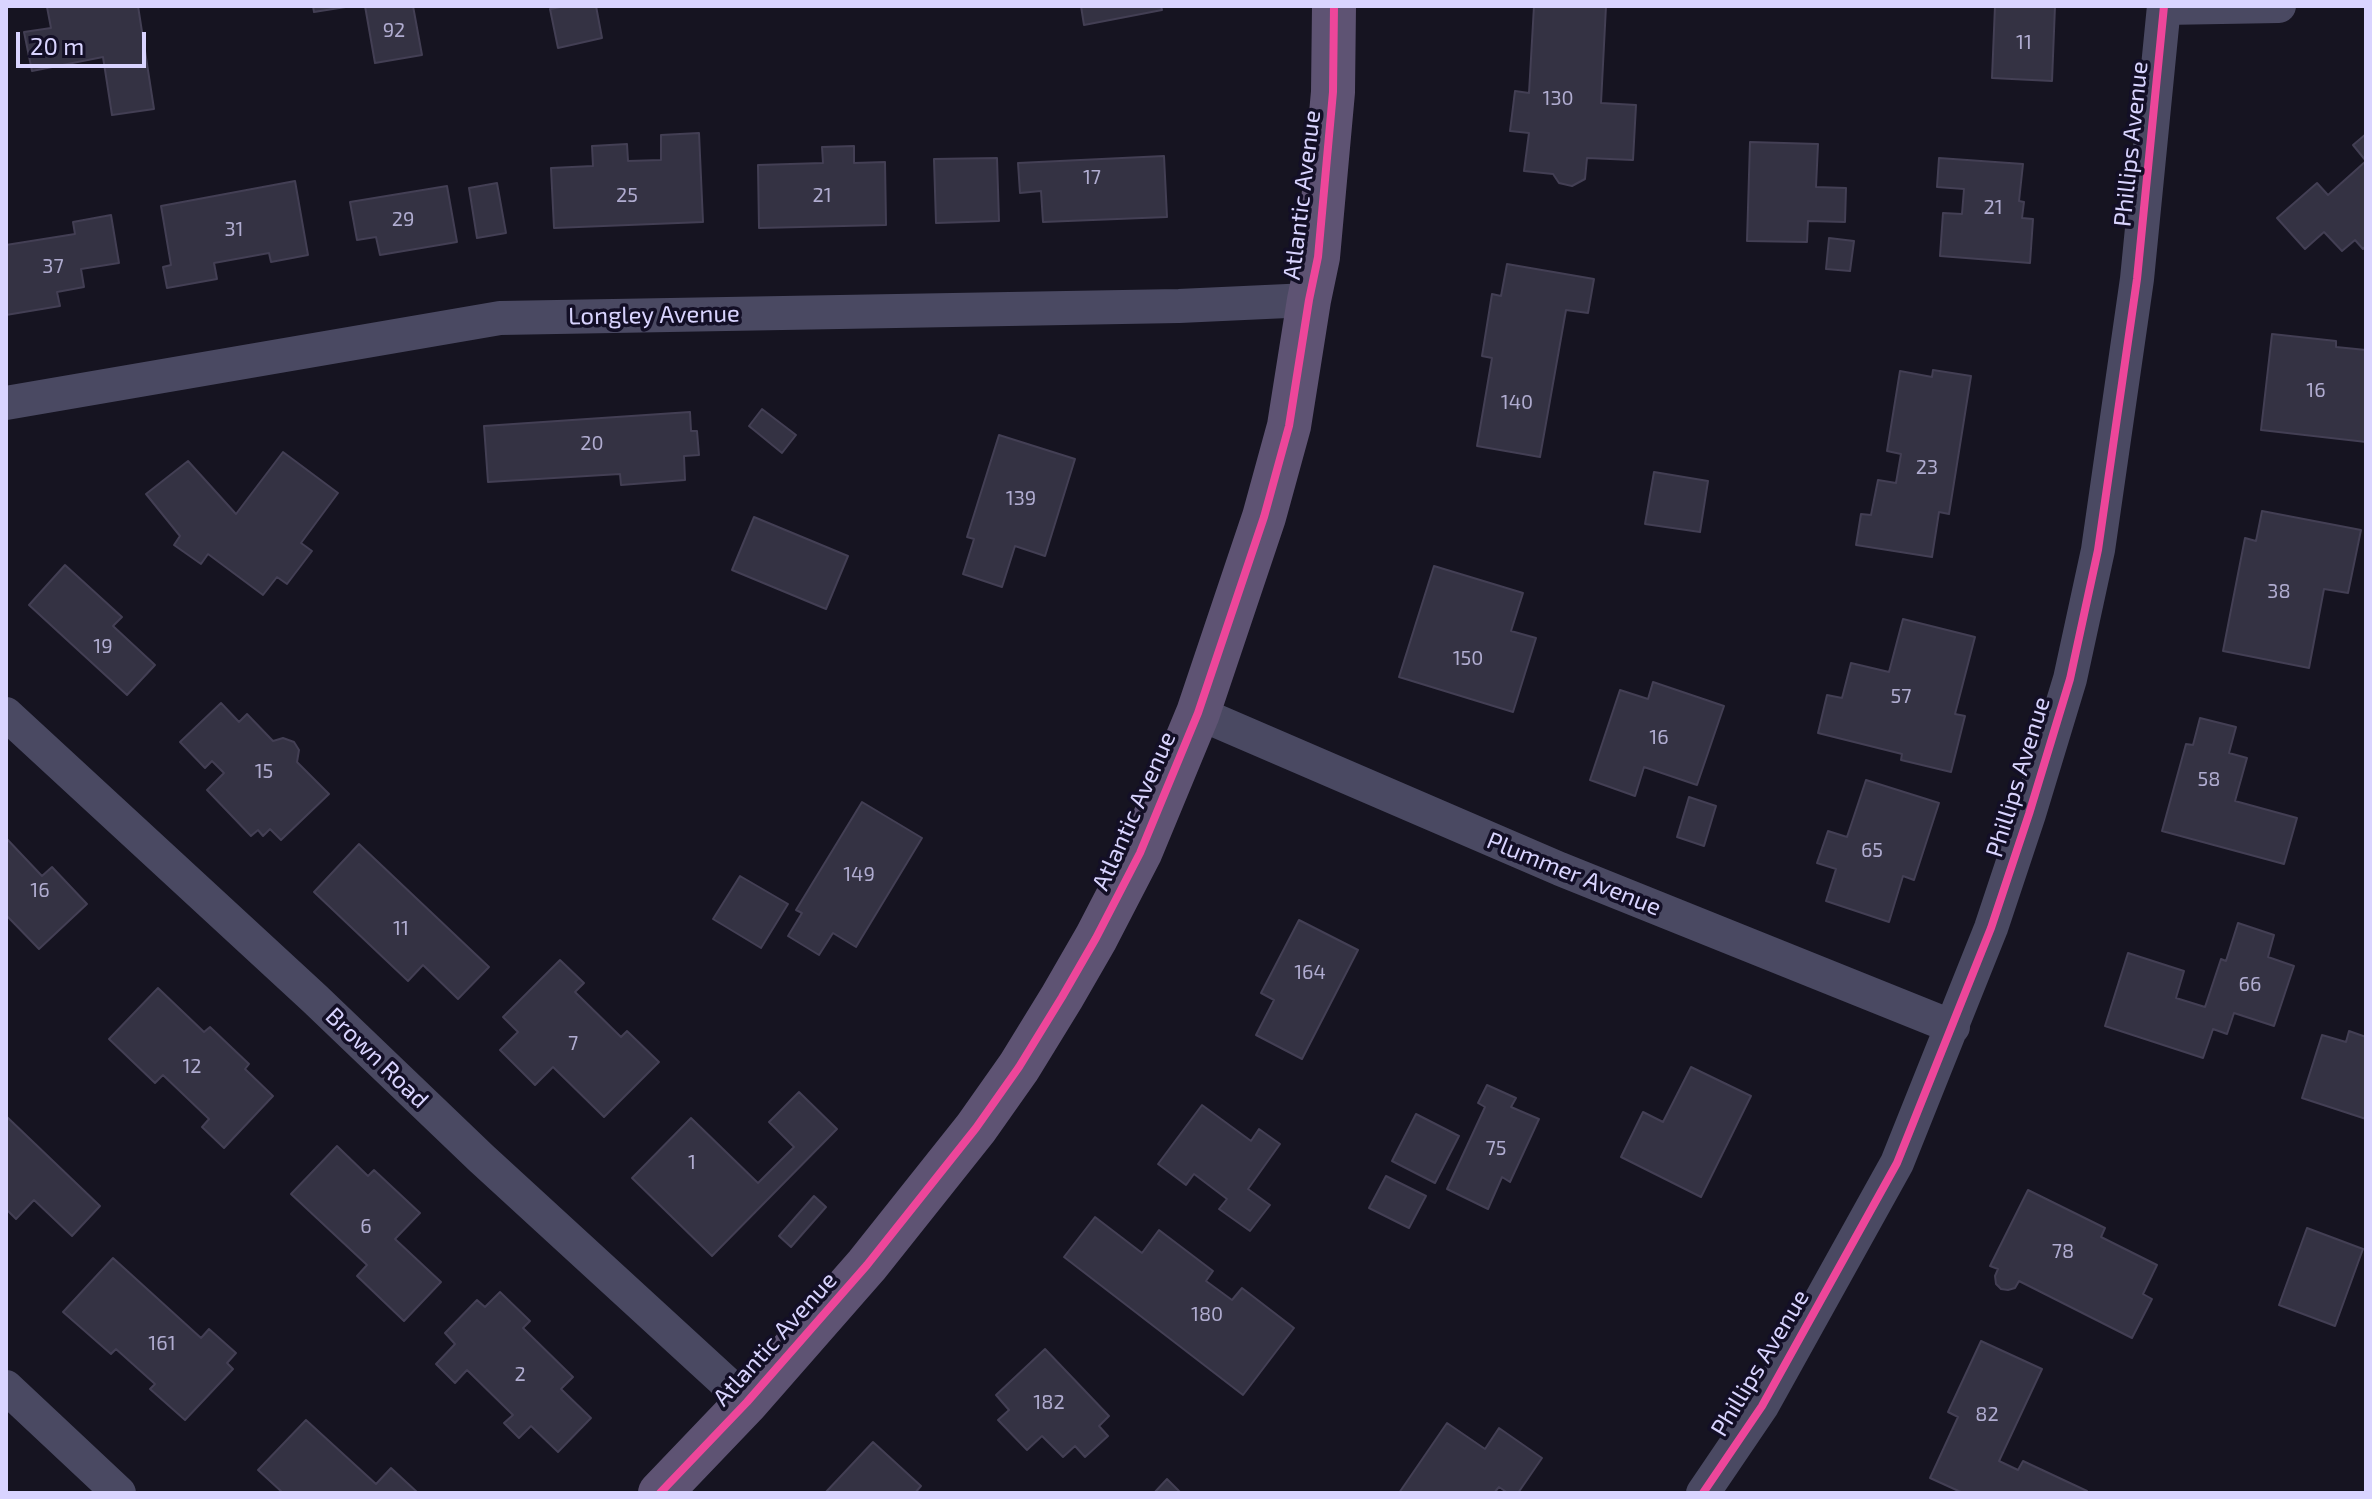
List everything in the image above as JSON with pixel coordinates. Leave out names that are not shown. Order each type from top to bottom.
[{"type":"main road","name":"Atlantic Avenue","points":[[660,1493],[747,1402],[867,1265],[976,1128],[1019,1067],[1096,938],[1140,853],[1198,713],[1264,517],[1289,426],[1318,257],[1333,92],[1334,6]]},
{"type":"street","name":"Phillips Avenue","points":[[1703,1493],[1762,1406],[1897,1163],[1991,928],[2034,799],[2070,679],[2098,550],[2137,279],[2164,7],[2279,6]]},
{"type":"street","name":"Longley Avenue","points":[[6,403],[500,318],[1179,306],[1309,300]]},
{"type":"street","name":"Plummer Avenue","points":[[1198,713],[1560,869],[1953,1027]]},
{"type":"street","name":"Brown Road","points":[[6,714],[747,1402]]},
{"type":"street","points":[[6,1387],[119,1493]]},
{"type":"building","points":[[138,6],[154,109],[112,115],[103,57],[32,71],[24,32],[51,28],[47,7]]},
{"type":"building","points":[[313,6],[352,6],[314,12]]},
{"type":"building","points":[[365,6],[413,6],[422,55],[375,63]]},
{"type":"building","points":[[596,6],[602,38],[558,48],[550,9]]},
{"type":"building","points":[[1081,6],[1161,6],[1162,10],[1084,25]]},
{"type":"building","points":[[1534,6],[1606,6],[1601,103],[1636,105],[1633,160],[1587,158],[1585,179],[1572,186],[1559,183],[1553,174],[1524,171],[1529,133],[1510,131],[1515,91],[1529,93]]},
{"type":"building","points":[[1995,6],[2055,6],[2052,81],[1992,78]]},
{"type":"building","points":[[699,133],[703,222],[554,228],[551,168],[593,166],[592,146],[627,144],[628,161],[661,160],[661,135]]},
{"type":"building","points":[[2366,134],[2366,161],[2353,145]]},
{"type":"building","points":[[1750,142],[1818,144],[1816,187],[1846,188],[1845,222],[1808,221],[1807,242],[1747,241]]},
{"type":"building","points":[[854,146],[854,163],[885,162],[886,225],[759,228],[758,165],[823,163],[822,147]]},
{"type":"building","points":[[1164,156],[1167,217],[1043,222],[1041,191],[1020,193],[1018,163]]},
{"type":"building","points":[[997,158],[999,221],[936,223],[934,159]]},
{"type":"building","points":[[1939,158],[2023,164],[2019,201],[2024,202],[2022,218],[2033,219],[2030,263],[1940,256],[1943,213],[1962,214],[1964,189],[1937,187]]},
{"type":"building","points":[[2366,161],[2366,246],[2363,249],[2355,240],[2342,251],[2324,232],[2305,249],[2277,218],[2317,183],[2328,195]]},
{"type":"building","points":[[295,181],[308,255],[271,262],[269,253],[214,263],[217,279],[167,288],[163,267],[171,265],[161,206]]},
{"type":"building","points":[[497,183],[506,233],[477,238],[469,188]]},
{"type":"building","points":[[447,186],[457,242],[380,255],[376,237],[357,240],[350,202]]},
{"type":"building","points":[[111,215],[119,263],[81,269],[84,287],[57,292],[60,306],[6,315],[6,245],[75,234],[73,222]]},
{"type":"building","points":[[1829,238],[1854,241],[1850,271],[1826,269]]},
{"type":"building","points":[[1507,264],[1594,279],[1588,313],[1566,310],[1540,457],[1477,446],[1492,358],[1482,356],[1492,294],[1501,296]]},
{"type":"building","points":[[2272,334],[2336,341],[2336,347],[2366,350],[2366,442],[2261,430]]},
{"type":"building","points":[[1933,370],[1971,376],[1949,514],[1939,512],[1932,557],[1856,545],[1861,514],[1871,515],[1878,480],[1896,483],[1901,454],[1887,451],[1900,371],[1932,377]]},
{"type":"building","points":[[762,409],[796,435],[782,453],[749,426]]},
{"type":"building","points":[[690,412],[691,431],[697,431],[699,455],[684,456],[685,480],[621,485],[620,474],[488,482],[484,426]]},
{"type":"building","points":[[999,435],[1075,459],[1045,556],[1015,546],[1002,587],[963,574],[974,539],[967,537]]},
{"type":"building","points":[[283,452],[338,493],[301,543],[312,551],[287,584],[277,577],[263,595],[208,554],[201,564],[174,545],[180,536],[146,494],[188,461],[236,514]]},
{"type":"building","points":[[1654,472],[1708,481],[1700,532],[1645,524]]},
{"type":"building","points":[[2262,511],[2361,530],[2348,593],[2324,589],[2309,668],[2223,651],[2245,538],[2256,541]]},
{"type":"building","points":[[754,517],[848,556],[826,609],[732,570]]},
{"type":"building","points":[[65,565],[122,617],[113,626],[155,665],[127,695],[29,605]]},
{"type":"building","points":[[1434,566],[1523,593],[1511,631],[1536,638],[1513,712],[1399,677]]},
{"type":"building","points":[[1903,619],[1975,637],[1955,714],[1965,716],[1951,772],[1901,760],[1902,754],[1818,733],[1827,695],[1842,698],[1851,663],[1889,672]]},
{"type":"building","points":[[1653,682],[1724,706],[1697,785],[1644,767],[1635,796],[1590,780],[1620,690],[1648,699]]},
{"type":"building","points":[[221,703],[239,722],[247,714],[273,741],[283,738],[294,742],[299,750],[297,762],[329,794],[281,840],[270,829],[263,836],[258,830],[251,836],[207,790],[224,773],[212,761],[205,768],[180,742]]},
{"type":"building","points":[[2200,718],[2236,727],[2229,753],[2247,758],[2235,801],[2297,818],[2284,864],[2162,831],[2186,744],[2193,745]]},
{"type":"building","points":[[1866,780],[1939,803],[1914,880],[1903,876],[1889,922],[1826,901],[1836,869],[1817,863],[1828,831],[1847,837]]},
{"type":"building","points":[[1689,797],[1716,806],[1704,846],[1677,837]]},
{"type":"building","points":[[862,802],[922,838],[856,947],[833,933],[819,955],[788,936],[802,913],[796,910]]},
{"type":"building","points":[[6,838],[42,876],[52,867],[87,904],[39,949],[6,915]]},
{"type":"building","points":[[359,844],[489,967],[458,999],[423,965],[408,981],[314,892]]},
{"type":"building","points":[[740,876],[788,904],[761,948],[713,919]]},
{"type":"building","points":[[1299,920],[1358,950],[1302,1059],[1256,1035],[1274,1000],[1261,993]]},
{"type":"building","points":[[2238,923],[2274,935],[2268,957],[2294,966],[2274,1026],[2234,1013],[2227,1034],[2213,1029],[2203,1058],[2105,1026],[2128,953],[2184,971],[2176,998],[2205,1007],[2221,959],[2226,961]]},
{"type":"building","points":[[560,960],[584,983],[575,992],[621,1037],[627,1031],[659,1062],[604,1117],[553,1067],[535,1085],[500,1050],[518,1032],[503,1017]]},
{"type":"building","points":[[158,988],[204,1032],[210,1027],[249,1064],[245,1069],[273,1096],[224,1148],[202,1127],[209,1119],[163,1075],[155,1083],[109,1039]]},
{"type":"building","points":[[2349,1031],[2366,1037],[2366,1119],[2302,1098],[2322,1035],[2346,1042]]},
{"type":"building","points":[[1691,1067],[1751,1096],[1701,1197],[1621,1157],[1643,1112],[1663,1122]]},
{"type":"building","points":[[1487,1085],[1516,1098],[1511,1107],[1539,1119],[1510,1182],[1502,1177],[1488,1209],[1447,1189],[1485,1107],[1478,1103]]},
{"type":"building","points":[[799,1092],[837,1129],[712,1256],[632,1178],[691,1118],[758,1183],[794,1147],[769,1122]]},
{"type":"building","points":[[1202,1105],[1251,1141],[1259,1129],[1280,1144],[1248,1189],[1270,1205],[1250,1231],[1219,1209],[1227,1199],[1194,1174],[1186,1185],[1158,1164]]},
{"type":"building","points":[[1416,1114],[1459,1136],[1435,1183],[1392,1161]]},
{"type":"building","points":[[6,1116],[100,1206],[72,1236],[34,1200],[16,1219],[6,1209]]},
{"type":"building","points":[[337,1146],[368,1176],[374,1170],[420,1213],[395,1239],[441,1282],[404,1321],[357,1276],[367,1265],[291,1194]]},
{"type":"building","points":[[1386,1176],[1426,1196],[1409,1228],[1369,1208]]},
{"type":"building","points":[[2028,1190],[2105,1228],[2101,1237],[2157,1265],[2143,1294],[2152,1299],[2132,1338],[2019,1281],[2015,1288],[2008,1290],[1996,1284],[1998,1269],[1990,1266]]},
{"type":"building","points":[[814,1196],[826,1207],[791,1247],[779,1236]]},
{"type":"building","points":[[1095,1217],[1142,1253],[1159,1230],[1213,1271],[1206,1281],[1232,1300],[1242,1288],[1294,1328],[1243,1395],[1064,1257]]},
{"type":"building","points":[[2307,1228],[2363,1249],[2335,1326],[2279,1305]]},
{"type":"building","points":[[113,1258],[201,1338],[209,1329],[236,1353],[227,1363],[233,1369],[185,1420],[150,1389],[155,1384],[116,1349],[111,1354],[63,1312]]},
{"type":"building","points":[[500,1292],[530,1321],[523,1328],[573,1377],[561,1389],[591,1418],[558,1452],[531,1426],[519,1438],[504,1423],[513,1415],[467,1370],[455,1383],[436,1364],[455,1344],[445,1333],[477,1300],[485,1307]]},
{"type":"building","points":[[1981,1341],[2042,1369],[1999,1461],[2018,1470],[2023,1461],[2086,1493],[1963,1493],[1930,1478],[1958,1417],[1948,1412]]},
{"type":"building","points":[[1045,1349],[1109,1416],[1099,1426],[1108,1436],[1085,1457],[1075,1446],[1063,1457],[1042,1436],[1027,1450],[998,1420],[1009,1410],[996,1395]]},
{"type":"building","points":[[306,1420],[376,1484],[391,1468],[417,1492],[283,1493],[258,1470]]},
{"type":"building","points":[[1447,1423],[1485,1449],[1499,1428],[1542,1458],[1518,1493],[1508,1493],[1499,1487],[1494,1493],[1399,1493]]},
{"type":"building","points":[[873,1442],[921,1486],[915,1493],[825,1493]]},
{"type":"building","points":[[1167,1479],[1181,1493],[1154,1493]]},
{"type":"cycle path","points":[[660,1493],[747,1402],[867,1265],[976,1128],[1019,1067],[1062,997],[1140,853],[1198,713],[1264,517],[1289,426],[1318,257],[1333,92],[1334,6]]},
{"type":"cycle path","points":[[1703,1493],[1762,1406],[1897,1163],[1991,928],[2029,814],[2070,679],[2098,550],[2137,279],[2164,6]]}]
